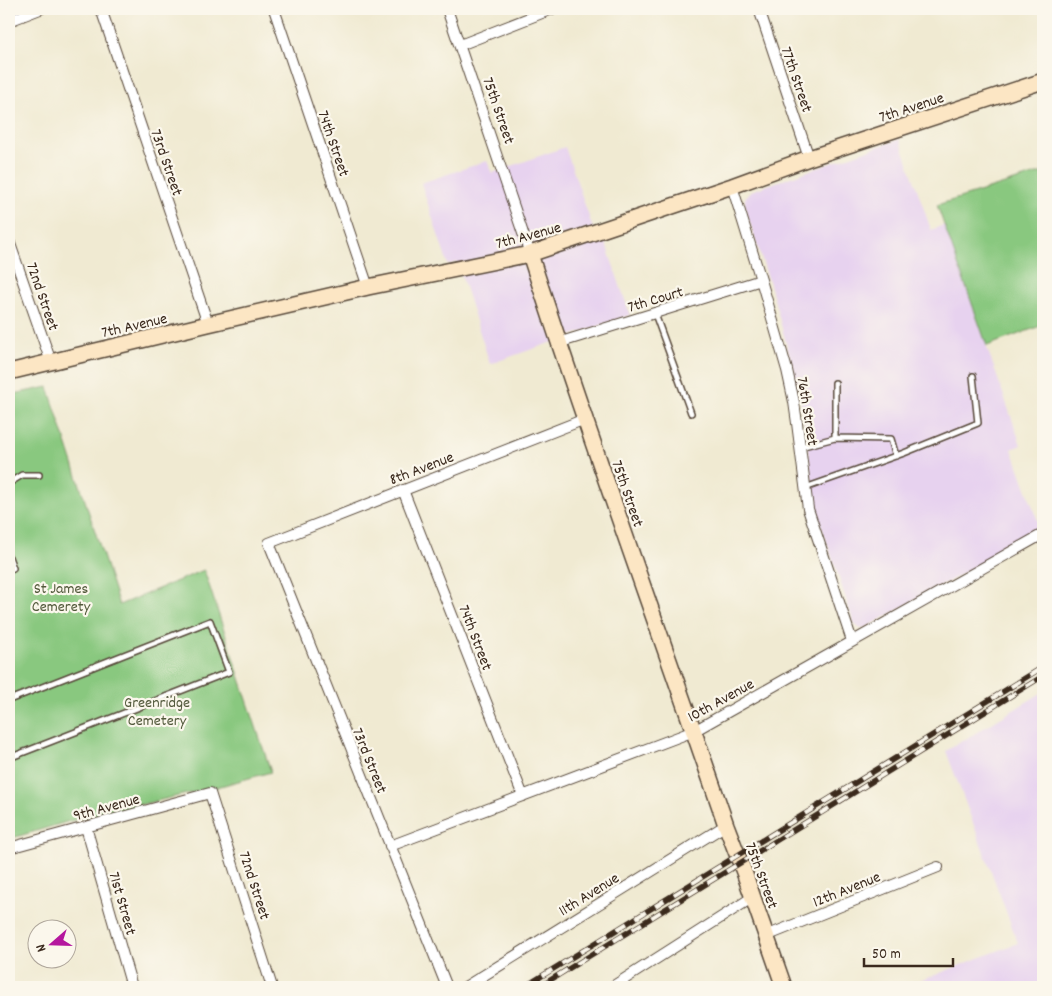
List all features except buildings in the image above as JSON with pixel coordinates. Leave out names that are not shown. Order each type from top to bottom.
[{"type":"street","points":[[9,21],[40,9]]},
{"type":"street","name":"73rd Street","points":[[100,9],[208,324]]},
{"type":"street","name":"74th Street","points":[[274,9],[368,287]]},
{"type":"street","name":"75th Street","points":[[448,9],[558,343],[784,987]]},
{"type":"street","points":[[460,44],[552,9]]},
{"type":"street","name":"77th Street","points":[[759,9],[809,158]]},
{"type":"street","name":"7th Avenue","points":[[9,372],[368,287],[530,254],[809,158],[1043,81]]},
{"type":"street","name":"76th Street","points":[[732,186],[789,378],[808,509],[852,642]]},
{"type":"street","name":"72nd Street","points":[[9,241],[51,362]]},
{"type":"street","name":"7th Court","points":[[558,343],[761,280]]},
{"type":"street","name":"8th Avenue","points":[[269,543],[585,418]]},
{"type":"street","name":"74th Street","points":[[403,490],[523,796]]},
{"type":"street","name":"10th Avenue","points":[[390,846],[694,731],[1043,534]]},
{"type":"street","name":"73rd Street","points":[[269,543],[447,987]]},
{"type":"street","name":"72nd Street","points":[[210,793],[272,987]]},
{"type":"street","name":"9th Avenue","points":[[9,848],[210,793]]},
{"type":"street","name":"11th Avenue","points":[[465,987],[726,825]]},
{"type":"street","name":"71st Street","points":[[86,827],[132,987]]},
{"type":"street","name":"12th Avenue","points":[[766,936],[938,867]]},
{"type":"street","points":[[612,987],[753,897]]},
{"type":"lane","points":[[655,314],[691,413]]},
{"type":"lane","points":[[805,489],[896,456],[978,423],[973,376]]},
{"type":"lane","points":[[835,383],[835,438]]},
{"type":"lane","points":[[800,447],[835,438],[891,439],[896,456]]},
{"type":"lane","points":[[9,483],[22,475],[39,475]]},
{"type":"lane","points":[[9,557],[13,568],[9,570]]},
{"type":"lane","points":[[9,700],[210,621],[229,672],[9,758]]},
{"type":"shaded area","points":[[900,139],[931,230],[944,225],[1021,445],[1012,449],[1041,530],[862,629],[854,623],[817,513],[800,394],[770,284],[747,214],[745,198],[751,191]]},
{"type":"shaded area","points":[[565,147],[598,243],[605,241],[630,315],[490,364],[457,262],[448,265],[421,183],[487,161],[492,173]]},
{"type":"shaded area","points":[[1043,692],[1043,987],[904,987],[1018,943],[946,751]]},
{"type":"green space","points":[[1043,172],[1043,325],[987,346],[937,205]]},
{"type":"green space","name":"Greenridge Cemetery","points":[[48,387],[119,605],[204,570],[271,772],[217,787],[70,821],[9,839],[9,395]]},
{"type":"railway","points":[[524,987],[1043,667]]},
{"type":"railway","points":[[539,987],[1043,676]]},
{"type":"park label","name":"St James Cemerety","points":[[61,596]]}]
